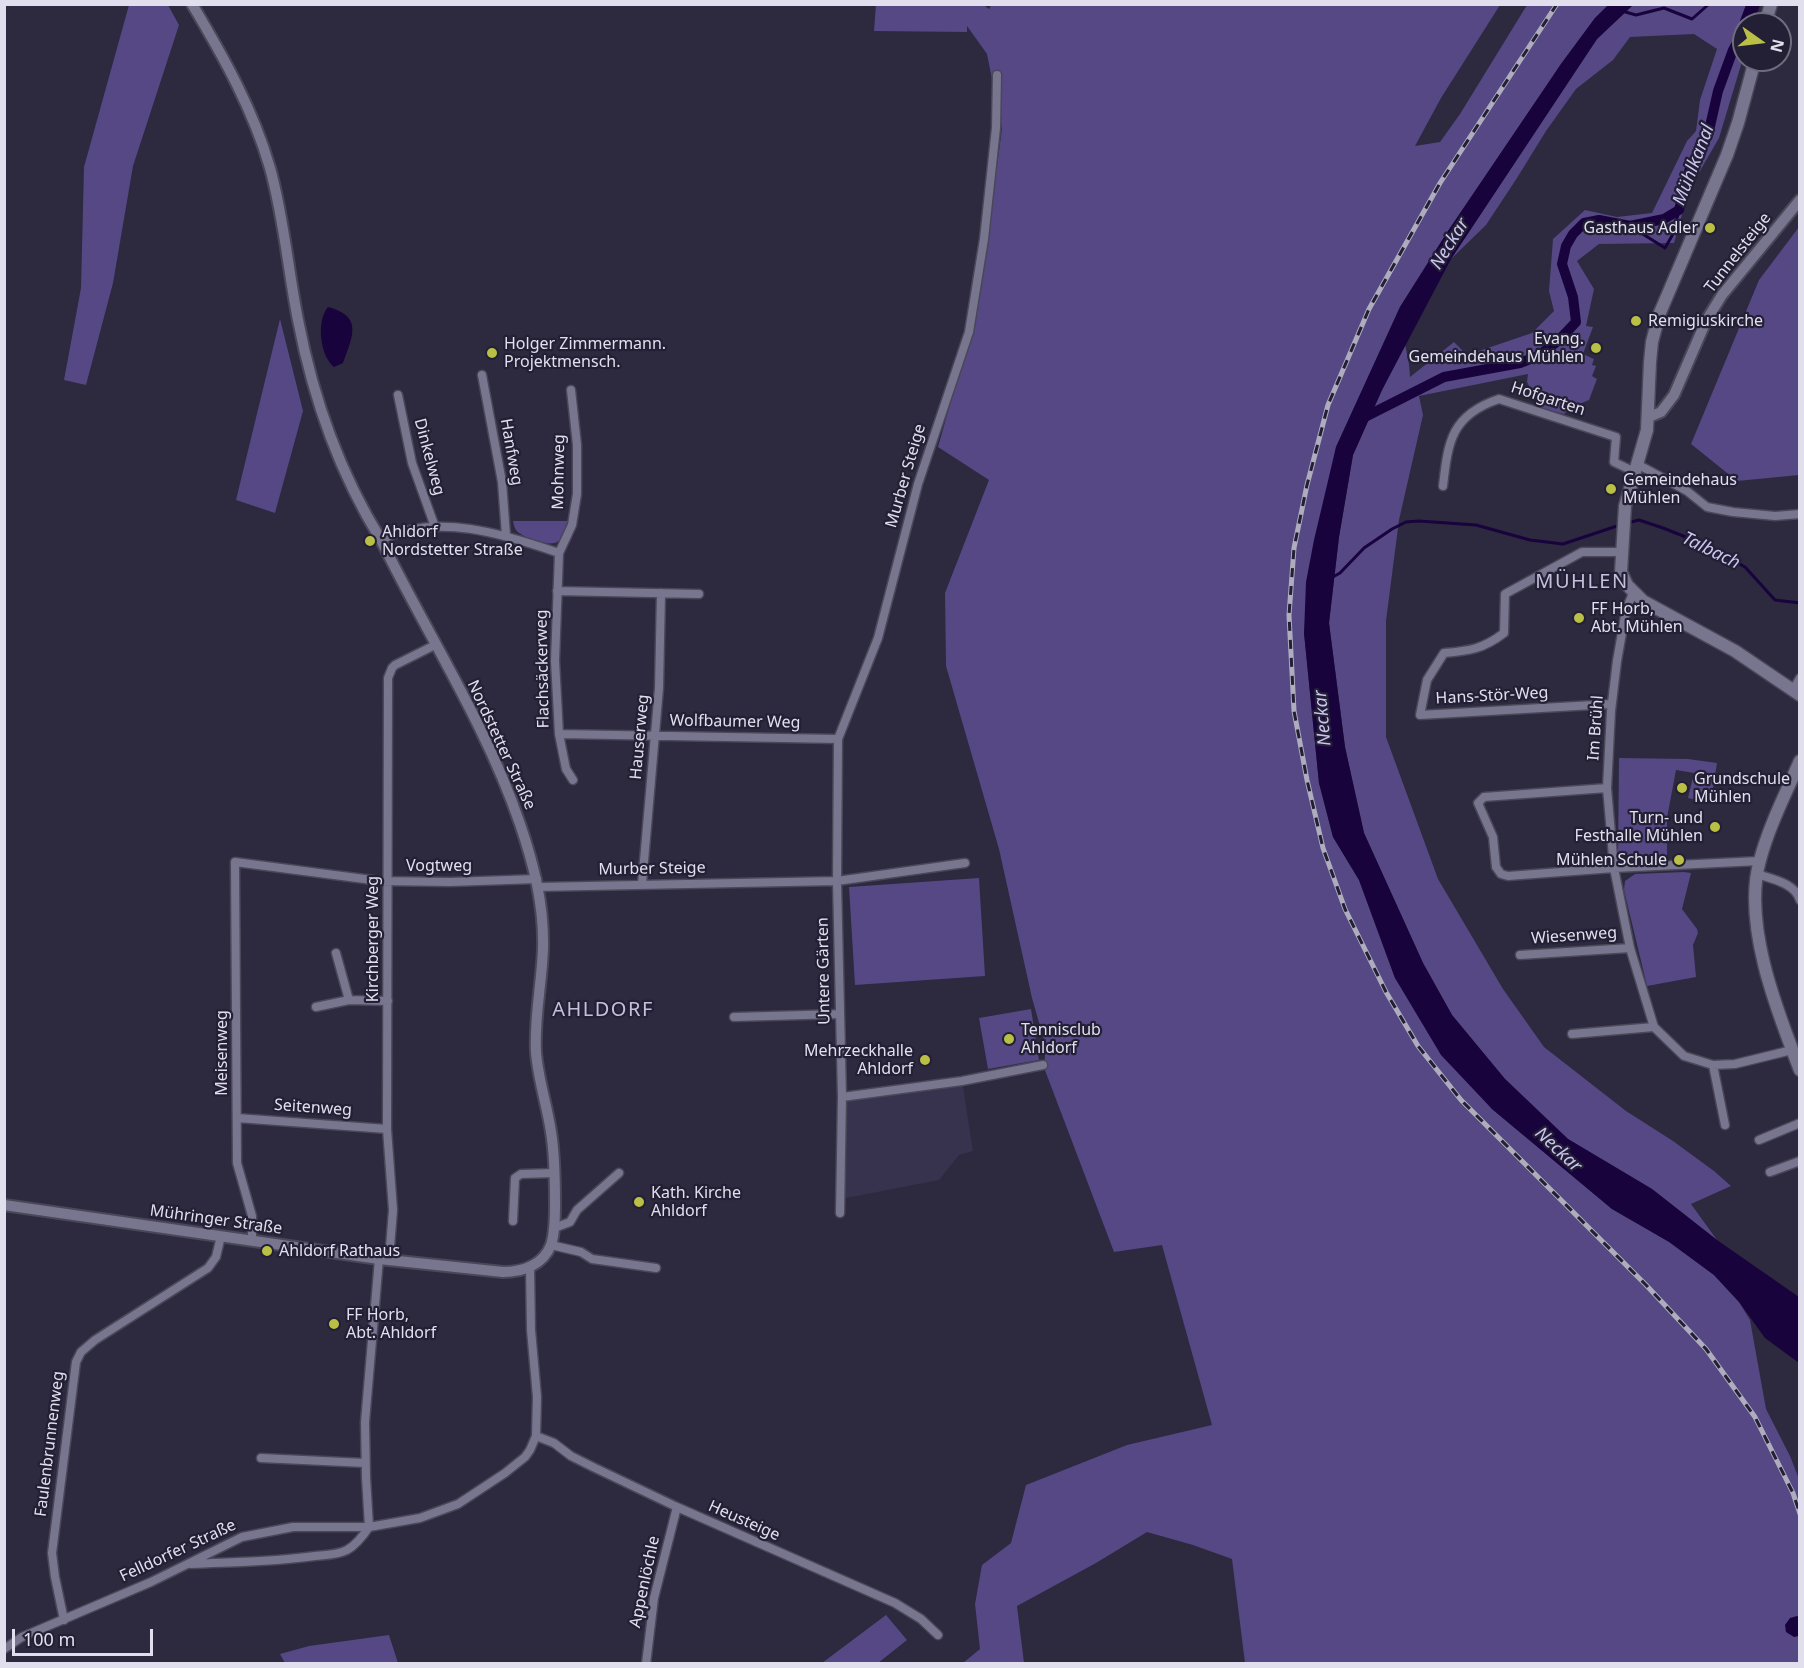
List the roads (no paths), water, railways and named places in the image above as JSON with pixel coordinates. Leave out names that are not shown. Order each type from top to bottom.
[{"type":"main road","points":[[1752,72],[1727,155],[1659,315],[1652,342],[1647,430],[1625,510],[1621,572],[1633,593],[1643,601],[1736,651],[1796,692]]},
{"type":"main road","points":[[1800,761],[1773,823],[1760,861],[1755,908],[1760,950],[1800,1070]]},
{"type":"street","name":"Nordstetter Straße","points":[[192,4],[236,83],[265,153],[282,221],[302,340],[315,394],[326,427],[353,491],[381,540],[505,783],[537,883],[543,937],[536,1052],[551,1131],[555,1173],[554,1228],[550,1245],[540,1261],[530,1267]]},
{"type":"street","name":"Murber Steige","points":[[837,880],[838,739],[878,638],[918,484],[969,332],[984,239],[996,128],[997,75]]},
{"type":"street","name":"Tunnelsteige","points":[[1649,417],[1661,412],[1674,395],[1706,321],[1722,295],[1800,200]]},
{"type":"street","name":"Hanfweg","points":[[482,375],[501,473],[506,535]]},
{"type":"street","name":"Mohnweg","points":[[559,552],[572,525],[577,494],[577,445],[571,390]]},
{"type":"street","name":"Dinkelweg","points":[[398,395],[413,468],[435,527]]},
{"type":"street","name":"Hofgarten","points":[[1443,486],[1447,450],[1457,427],[1478,409],[1499,399],[1616,438],[1614,462],[1636,468]]},
{"type":"street","points":[[1636,468],[1687,491],[1707,507],[1775,516],[1800,514]]},
{"type":"street","points":[[381,540],[404,530],[435,527],[506,535],[559,552]]},
{"type":"street","name":"Flachsäckerweg","points":[[559,552],[555,661],[558,734],[566,769],[573,780]]},
{"type":"street","name":"Hans-Stör-Weg","points":[[1611,704],[1420,715],[1427,680],[1444,653],[1464,652],[1489,645],[1504,633],[1505,594],[1582,552],[1622,552]]},
{"type":"street","points":[[557,591],[699,594]]},
{"type":"street","name":"Hauserweg","points":[[642,884],[659,688],[661,593]]},
{"type":"street","name":"Im Brühl","points":[[1633,593],[1626,610],[1621,633],[1611,704],[1606,788],[1614,868],[1630,948],[1654,1027],[1684,1056],[1713,1065],[1734,1064],[1792,1050]]},
{"type":"street","name":"Kirchberger Weg","points":[[369,1527],[365,1422],[384,1259],[393,1210],[387,1129],[388,678],[395,665],[435,645]]},
{"type":"street","points":[[1796,692],[1800,678]]},
{"type":"street","name":"Wolfbaumer Weg","points":[[558,734],[838,739]]},
{"type":"street","points":[[1606,788],[1484,797],[1478,803],[1493,837],[1496,867],[1501,874],[1508,876],[1760,861]]},
{"type":"street","name":"Vogtweg","points":[[235,862],[388,881],[537,883]]},
{"type":"street","name":"Meisenweg","points":[[235,862],[238,1172],[252,1216],[252,1241]]},
{"type":"street","name":"Murber Steige","points":[[537,883],[642,884],[837,880],[965,862]]},
{"type":"street","points":[[1757,874],[1783,882],[1798,894],[1800,900]]},
{"type":"street","name":"Untere Gärten","points":[[837,880],[842,1097],[840,1213]]},
{"type":"street","name":"Wiesenweg","points":[[1520,955],[1630,948]]},
{"type":"street","points":[[336,953],[349,1000]]},
{"type":"street","points":[[316,1007],[349,1000],[388,1000]]},
{"type":"street","points":[[734,1017],[840,1014]]},
{"type":"street","points":[[1572,1034],[1654,1027]]},
{"type":"street","points":[[842,1097],[962,1081],[1043,1065]]},
{"type":"street","points":[[1713,1065],[1725,1125]]},
{"type":"street","name":"Seitenweg","points":[[237,1118],[387,1129]]},
{"type":"street","points":[[1759,1140],[1800,1123]]},
{"type":"street","points":[[1770,1172],[1800,1161]]},
{"type":"street","points":[[513,1221],[515,1178],[521,1174],[555,1173]]},
{"type":"street","points":[[554,1228],[570,1222],[577,1210],[619,1173]]},
{"type":"street","name":"Mühringer Straße","points":[[4,1205],[384,1259],[503,1272],[530,1267]]},
{"type":"street","name":"Faulenbrunnenweg","points":[[64,1620],[52,1552],[76,1362],[81,1352],[95,1340],[208,1268],[216,1257],[221,1236]]},
{"type":"street","points":[[550,1245],[581,1252],[592,1259],[656,1268]]},
{"type":"street","points":[[530,1267],[531,1330],[537,1396],[536,1436]]},
{"type":"street","name":"Felldorfer Straße","points":[[4,1649],[22,1637],[188,1564],[232,1541],[260,1532],[293,1527],[369,1527],[420,1518],[458,1504],[507,1472],[525,1457],[536,1436]]},
{"type":"street","name":"Heusteige","points":[[536,1436],[554,1443],[582,1462],[677,1507],[895,1604],[921,1618],[938,1635]]},
{"type":"street","points":[[261,1458],[366,1463]]},
{"type":"street","name":"Appenlöchle","points":[[646,1664],[654,1598],[677,1507]]},
{"type":"street","points":[[188,1564],[284,1561],[344,1551],[354,1545],[369,1527]]},
{"type":"water","name":"Neckar","points":[[1609,4],[1633,5],[1597,39],[1451,259],[1382,390],[1353,455],[1339,537],[1329,623],[1345,747],[1364,833],[1423,963],[1452,1015],[1505,1079],[1568,1139],[1652,1189],[1717,1240],[1799,1297],[1799,1363],[1765,1338],[1739,1302],[1714,1275],[1669,1242],[1612,1209],[1492,1109],[1441,1055],[1395,978],[1359,880],[1333,837],[1319,783],[1304,633],[1306,582],[1336,447],[1400,307],[1448,231],[1561,64],[1595,18]]},
{"type":"water","points":[[1746,5],[1760,5],[1758,12],[1743,12]]},
{"type":"water","points":[[328,307],[347,316],[352,328],[350,344],[343,363],[334,367],[325,355],[321,338],[322,321]]},
{"type":"water","points":[[1799,1617],[1799,1636],[1794,1637],[1786,1632],[1785,1625],[1790,1618]]},
{"type":"waterway","points":[[1622,11],[1636,15],[1664,8],[1692,19],[1709,4]]},
{"type":"waterway","name":"Mühlkanal","points":[[1359,420],[1444,377],[1520,363],[1538,356],[1558,341],[1576,322],[1573,297],[1562,264],[1566,246],[1573,234],[1584,223],[1599,220],[1630,226],[1664,219],[1679,210],[1690,168],[1708,135],[1718,91],[1732,53]]},
{"type":"waterway","points":[[1630,226],[1665,248],[1673,234],[1679,210]]},
{"type":"waterway","name":"Talbach","points":[[1627,523],[1639,520],[1706,545],[1745,567],[1775,600],[1800,603]]},
{"type":"waterway","points":[[1331,578],[1340,573],[1364,548],[1406,522],[1476,525],[1530,540],[1563,544],[1620,525]]},
{"type":"railway","points":[[1557,4],[1440,183],[1369,309],[1328,405],[1307,485],[1294,548],[1289,615],[1294,711],[1323,848],[1345,909],[1386,992],[1418,1046],[1461,1100],[1646,1285],[1706,1349],[1755,1417],[1793,1493],[1800,1514]]},
{"type":"place","name":"Gasthaus Adler","points":[[1710,228]]},
{"type":"place","name":"Remigiuskirche","points":[[1636,321]]},
{"type":"place","name":"Evang. Gemeindehaus Mühlen","points":[[1596,348]]},
{"type":"place","name":"Holger Zimmermann. Projektmensch.","points":[[492,353]]},
{"type":"place","name":"Gemeindehaus Mühlen","points":[[1611,489]]},
{"type":"place","name":"Ahldorf Nordstetter Straße","points":[[370,541]]},
{"type":"place","name":"FF Horb, Abt. Mühlen","points":[[1579,618]]},
{"type":"place","name":"Grundschule Mühlen","points":[[1682,788]]},
{"type":"place","name":"Turn- und Festhalle Mühlen","points":[[1715,827]]},
{"type":"place","name":"Mühlen Schule","points":[[1679,860]]},
{"type":"place","name":"Tennisclub Ahldorf","points":[[1009,1039]]},
{"type":"place","name":"Mehrzeckhalle Ahldorf","points":[[925,1060]]},
{"type":"place","name":"Kath. Kirche Ahldorf","points":[[639,1202]]},
{"type":"place","name":"Ahldorf Rathaus","points":[[267,1251]]},
{"type":"place","name":"FF Horb, Abt. Ahldorf","points":[[334,1324]]},
{"type":"district","name":"MÜHLEN","points":[[1582,582]]},
{"type":"district","name":"AHLDORF","points":[[603,1010]]}]
